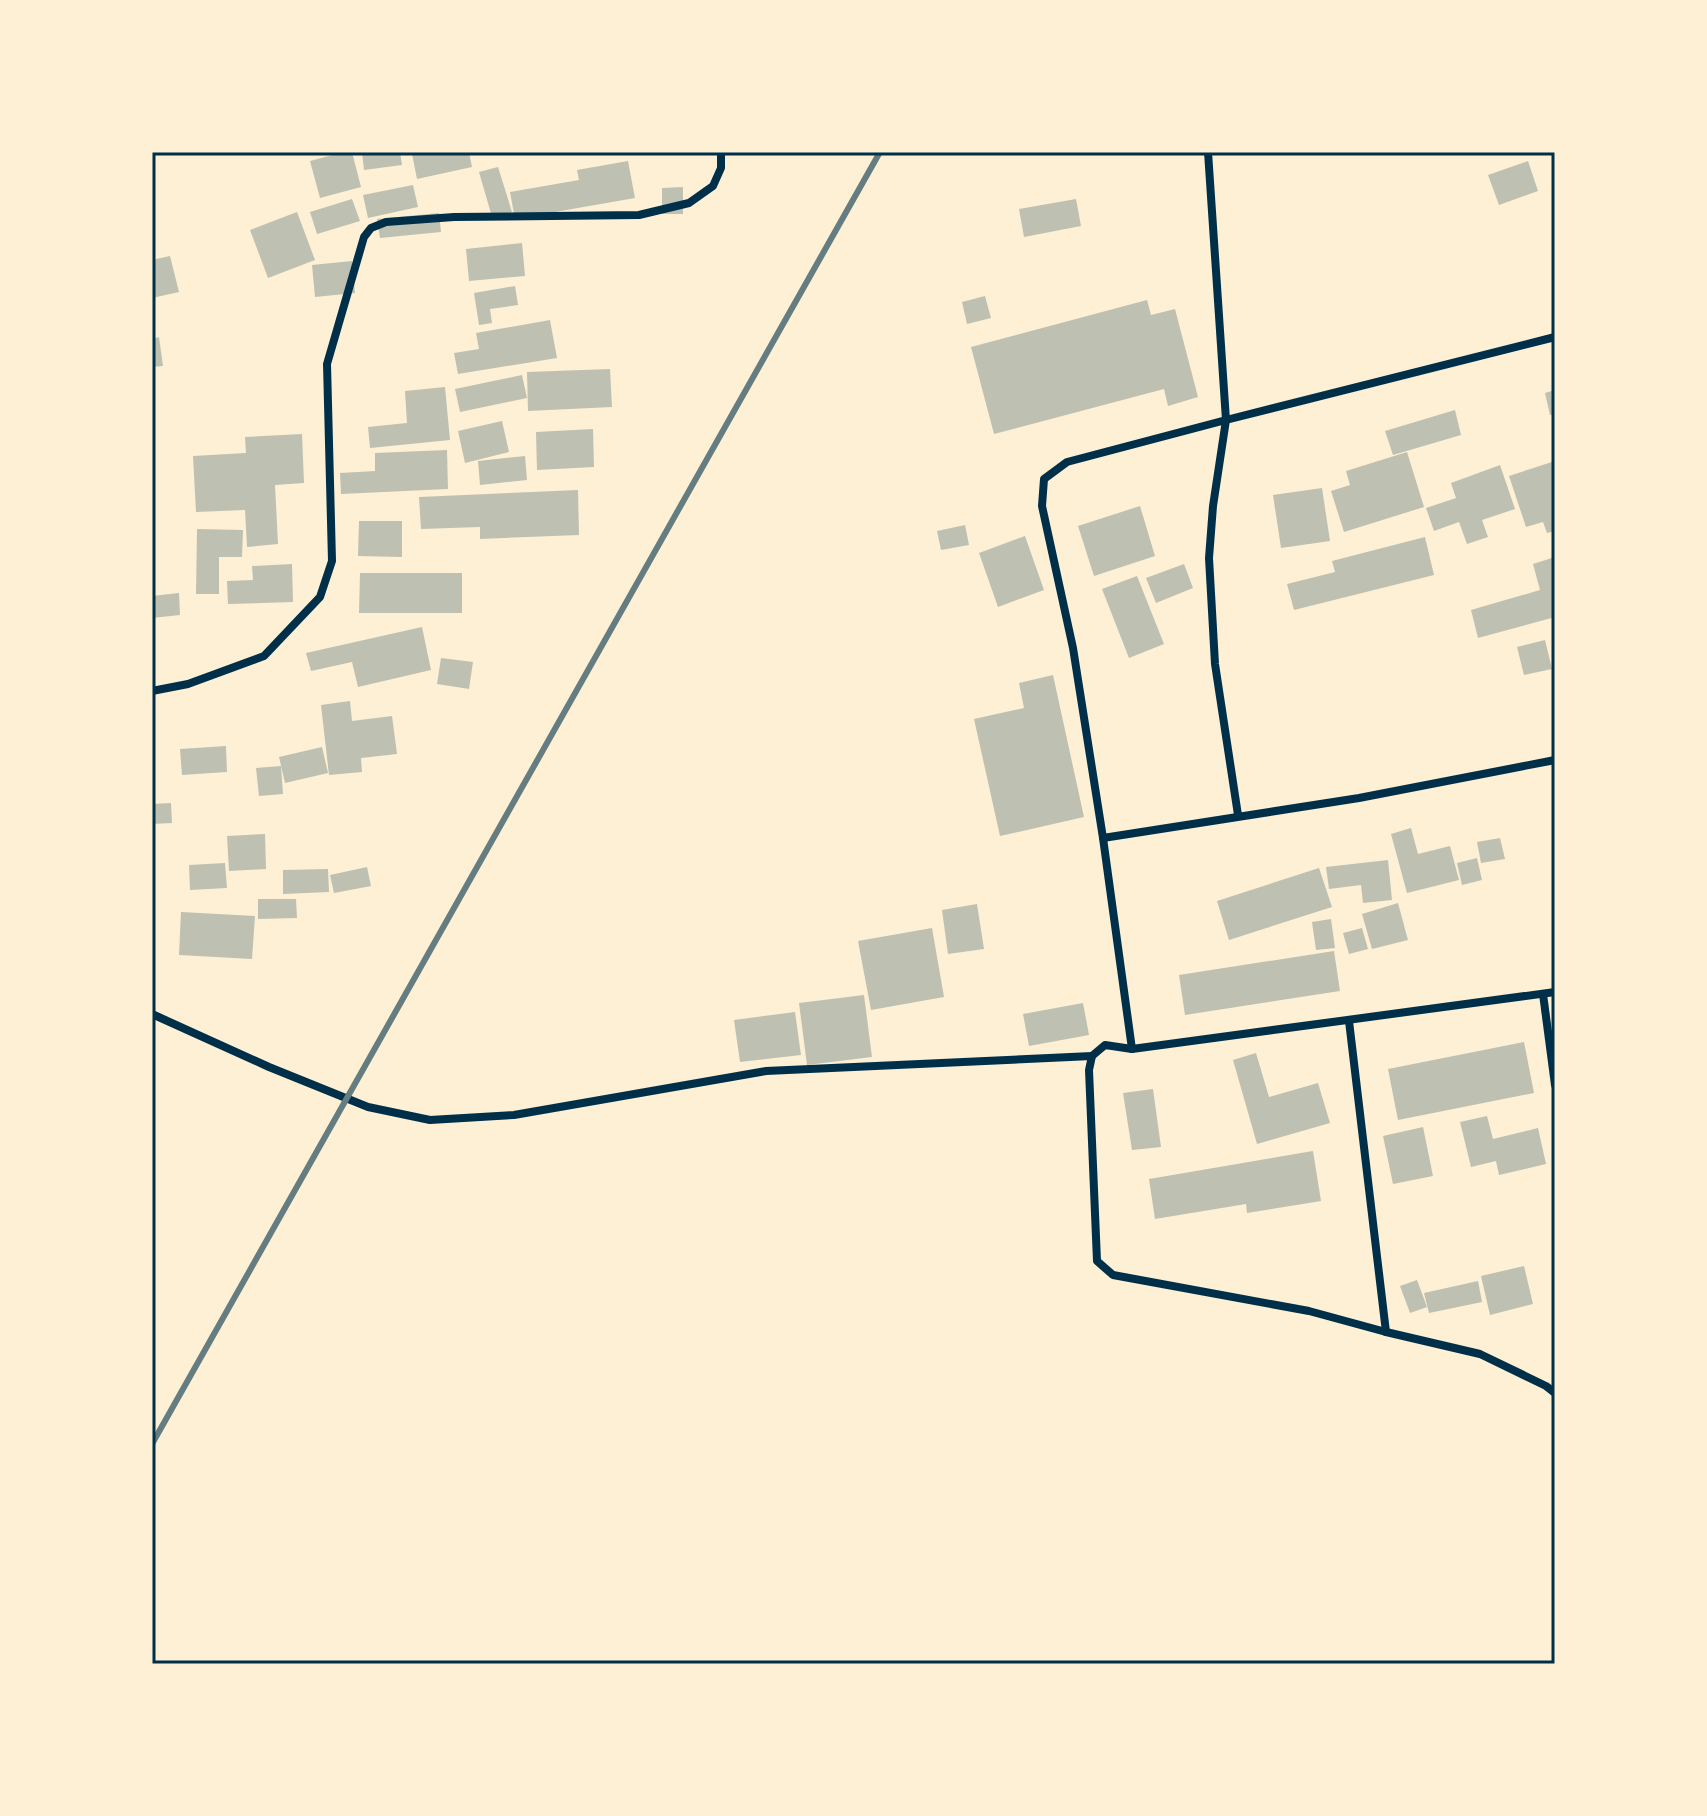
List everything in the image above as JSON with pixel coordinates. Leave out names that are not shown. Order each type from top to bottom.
[{"type":"street","points":[[152,691],[188,684],[264,656],[320,597],[332,561],[327,364],[364,237],[371,228],[386,222],[454,217],[639,215],[689,203],[713,186],[721,168],[721,152]]},
{"type":"street","points":[[1208,152],[1226,420],[1209,558],[1215,664],[1238,815]]},
{"type":"street","points":[[1132,1049],[1073,648],[1042,506],[1044,479],[1067,462],[1555,337]]},
{"type":"street","points":[[1103,838],[1359,798],[1555,760]]},
{"type":"street","points":[[152,1014],[269,1067],[368,1107],[430,1120],[514,1115],[766,1071],[1092,1056],[1105,1045],[1132,1049],[1555,992]]},
{"type":"street","points":[[1543,994],[1555,1085]]},
{"type":"street","points":[[1349,1021],[1386,1332]]},
{"type":"street","points":[[1092,1056],[1089,1070],[1097,1261],[1113,1275],[1309,1311],[1480,1354],[1550,1385],[1555,1393]]},
{"type":"building","points":[[352,152],[361,187],[320,198],[310,161]]},
{"type":"building","points":[[362,152],[400,152],[402,165],[364,170]]},
{"type":"building","points":[[469,152],[472,167],[417,179],[412,154]]},
{"type":"building","points":[[624,152],[655,152],[655,155],[624,155]]},
{"type":"building","points":[[628,161],[635,198],[515,219],[510,192],[579,180],[577,170]]},
{"type":"building","points":[[1528,161],[1538,191],[1499,205],[1488,175]]},
{"type":"building","points":[[498,167],[512,212],[492,217],[479,172]]},
{"type":"building","points":[[413,185],[418,207],[368,218],[363,195]]},
{"type":"building","points":[[683,187],[683,214],[662,214],[662,188]]},
{"type":"building","points":[[352,199],[360,221],[317,234],[310,212]]},
{"type":"building","points":[[1076,199],[1081,226],[1024,237],[1019,209]]},
{"type":"building","points":[[297,212],[315,260],[268,278],[250,230]]},
{"type":"building","points":[[439,213],[441,232],[380,238],[377,219]]},
{"type":"building","points":[[522,243],[525,276],[469,281],[466,249]]},
{"type":"building","points":[[170,256],[179,292],[152,298],[152,260]]},
{"type":"building","points":[[352,261],[355,293],[315,297],[312,265]]},
{"type":"building","points":[[515,286],[518,305],[490,309],[492,323],[479,325],[474,293]]},
{"type":"building","points":[[985,296],[991,318],[967,324],[962,302]]},
{"type":"building","points":[[1147,300],[1151,315],[1175,309],[1198,397],[1168,406],[1164,389],[994,434],[971,347]]},
{"type":"building","points":[[550,320],[557,358],[458,374],[454,353],[479,349],[476,333]]},
{"type":"building","points":[[159,337],[163,366],[152,367],[152,339]]},
{"type":"building","points":[[610,369],[612,407],[528,411],[527,372]]},
{"type":"building","points":[[522,375],[527,398],[460,412],[455,389]]},
{"type":"building","points":[[445,387],[450,440],[370,448],[368,427],[407,423],[405,391]]},
{"type":"building","points":[[1555,390],[1555,414],[1550,415],[1545,393]]},
{"type":"building","points":[[1455,410],[1461,435],[1393,455],[1385,431]]},
{"type":"building","points":[[502,421],[509,452],[465,463],[458,431]]},
{"type":"building","points":[[593,429],[594,467],[537,470],[536,432]]},
{"type":"building","points":[[302,434],[304,483],[275,485],[278,544],[247,547],[245,510],[196,512],[193,456],[246,453],[245,437]]},
{"type":"building","points":[[447,450],[448,489],[341,494],[340,473],[375,471],[375,453]]},
{"type":"building","points":[[1407,452],[1424,507],[1344,532],[1331,491],[1350,485],[1346,471]]},
{"type":"building","points":[[525,456],[527,480],[480,485],[478,461]]},
{"type":"building","points":[[1555,461],[1555,531],[1547,533],[1543,522],[1526,527],[1509,476]]},
{"type":"building","points":[[1500,465],[1515,509],[1482,520],[1488,537],[1467,544],[1459,522],[1434,531],[1426,508],[1456,498],[1451,483]]},
{"type":"building","points":[[1322,488],[1330,541],[1281,548],[1273,495]]},
{"type":"building","points":[[578,490],[579,535],[480,539],[480,527],[421,529],[419,497]]},
{"type":"building","points":[[1140,506],[1155,556],[1094,576],[1078,526]]},
{"type":"building","points":[[359,521],[402,521],[402,557],[358,556]]},
{"type":"building","points":[[965,525],[969,545],[941,550],[937,531]]},
{"type":"building","points":[[197,529],[243,530],[242,557],[219,557],[219,594],[196,594]]},
{"type":"building","points":[[1025,536],[1044,590],[998,607],[979,553]]},
{"type":"building","points":[[1425,537],[1434,575],[1294,610],[1287,584],[1335,572],[1332,561]]},
{"type":"building","points":[[1555,557],[1555,617],[1478,638],[1471,610],[1540,590],[1533,564]]},
{"type":"building","points":[[292,564],[293,602],[228,604],[227,581],[253,580],[252,566]]},
{"type":"building","points":[[1184,564],[1193,588],[1156,603],[1146,578]]},
{"type":"building","points":[[360,573],[462,573],[462,613],[359,613]]},
{"type":"building","points":[[1137,576],[1164,644],[1129,658],[1102,589]]},
{"type":"building","points":[[179,593],[180,615],[152,618],[152,596]]},
{"type":"building","points":[[422,627],[431,670],[358,687],[352,662],[311,671],[306,653]]},
{"type":"building","points":[[1545,640],[1552,669],[1524,675],[1517,647]]},
{"type":"building","points":[[441,658],[473,662],[469,689],[437,684]]},
{"type":"building","points":[[1053,675],[1084,817],[1000,836],[974,719],[1024,708],[1019,683]]},
{"type":"building","points":[[350,701],[352,721],[392,716],[397,754],[361,758],[362,772],[329,775],[321,705]]},
{"type":"building","points":[[226,746],[227,772],[182,775],[180,749]]},
{"type":"building","points":[[322,747],[328,773],[285,783],[279,757]]},
{"type":"building","points":[[281,766],[283,794],[259,796],[256,768]]},
{"type":"building","points":[[171,803],[172,823],[152,824],[152,804]]},
{"type":"building","points":[[1411,828],[1418,854],[1450,846],[1459,880],[1407,893],[1391,834]]},
{"type":"building","points":[[265,834],[266,869],[229,871],[227,836]]},
{"type":"building","points":[[1500,838],[1505,859],[1481,863],[1477,842]]},
{"type":"building","points":[[1477,858],[1482,880],[1462,885],[1457,863]]},
{"type":"building","points":[[1388,860],[1392,900],[1363,903],[1361,885],[1329,889],[1326,867]]},
{"type":"building","points":[[225,863],[227,888],[190,890],[189,865]]},
{"type":"building","points":[[367,867],[371,886],[334,893],[330,875]]},
{"type":"building","points":[[1319,868],[1332,907],[1229,940],[1217,901]]},
{"type":"building","points":[[328,869],[329,892],[283,894],[283,870]]},
{"type":"building","points":[[258,899],[296,899],[297,918],[258,919]]},
{"type":"building","points":[[1398,903],[1408,940],[1372,949],[1362,914]]},
{"type":"building","points":[[977,904],[984,949],[948,954],[942,910]]},
{"type":"building","points":[[181,912],[255,916],[252,959],[179,955]]},
{"type":"building","points":[[1331,919],[1335,948],[1316,950],[1312,922]]},
{"type":"building","points":[[932,928],[944,997],[871,1010],[858,941]]},
{"type":"building","points":[[1362,928],[1368,949],[1349,954],[1343,933]]},
{"type":"building","points":[[1334,951],[1340,991],[1185,1015],[1179,975]]},
{"type":"building","points":[[864,995],[872,1057],[807,1065],[799,1003]]},
{"type":"building","points":[[1083,1003],[1089,1035],[1029,1046],[1023,1014]]},
{"type":"building","points":[[795,1012],[801,1055],[740,1062],[734,1020]]},
{"type":"building","points":[[1524,1042],[1534,1093],[1398,1120],[1388,1069]]},
{"type":"building","points":[[1256,1053],[1269,1097],[1318,1083],[1330,1123],[1257,1144],[1233,1060]]},
{"type":"building","points":[[1153,1089],[1161,1147],[1132,1150],[1123,1093]]},
{"type":"building","points":[[1487,1116],[1493,1139],[1538,1128],[1546,1164],[1499,1175],[1496,1161],[1471,1167],[1460,1122]]},
{"type":"building","points":[[1423,1127],[1433,1176],[1393,1184],[1383,1136]]},
{"type":"building","points":[[1313,1151],[1321,1201],[1247,1213],[1246,1204],[1155,1219],[1149,1179]]},
{"type":"building","points":[[1524,1266],[1533,1304],[1490,1315],[1481,1276]]},
{"type":"building","points":[[1417,1280],[1427,1307],[1410,1313],[1400,1286]]},
{"type":"building","points":[[1478,1281],[1482,1302],[1429,1313],[1424,1293]]},
{"type":"railway","points":[[152,1444],[880,152]]}]
